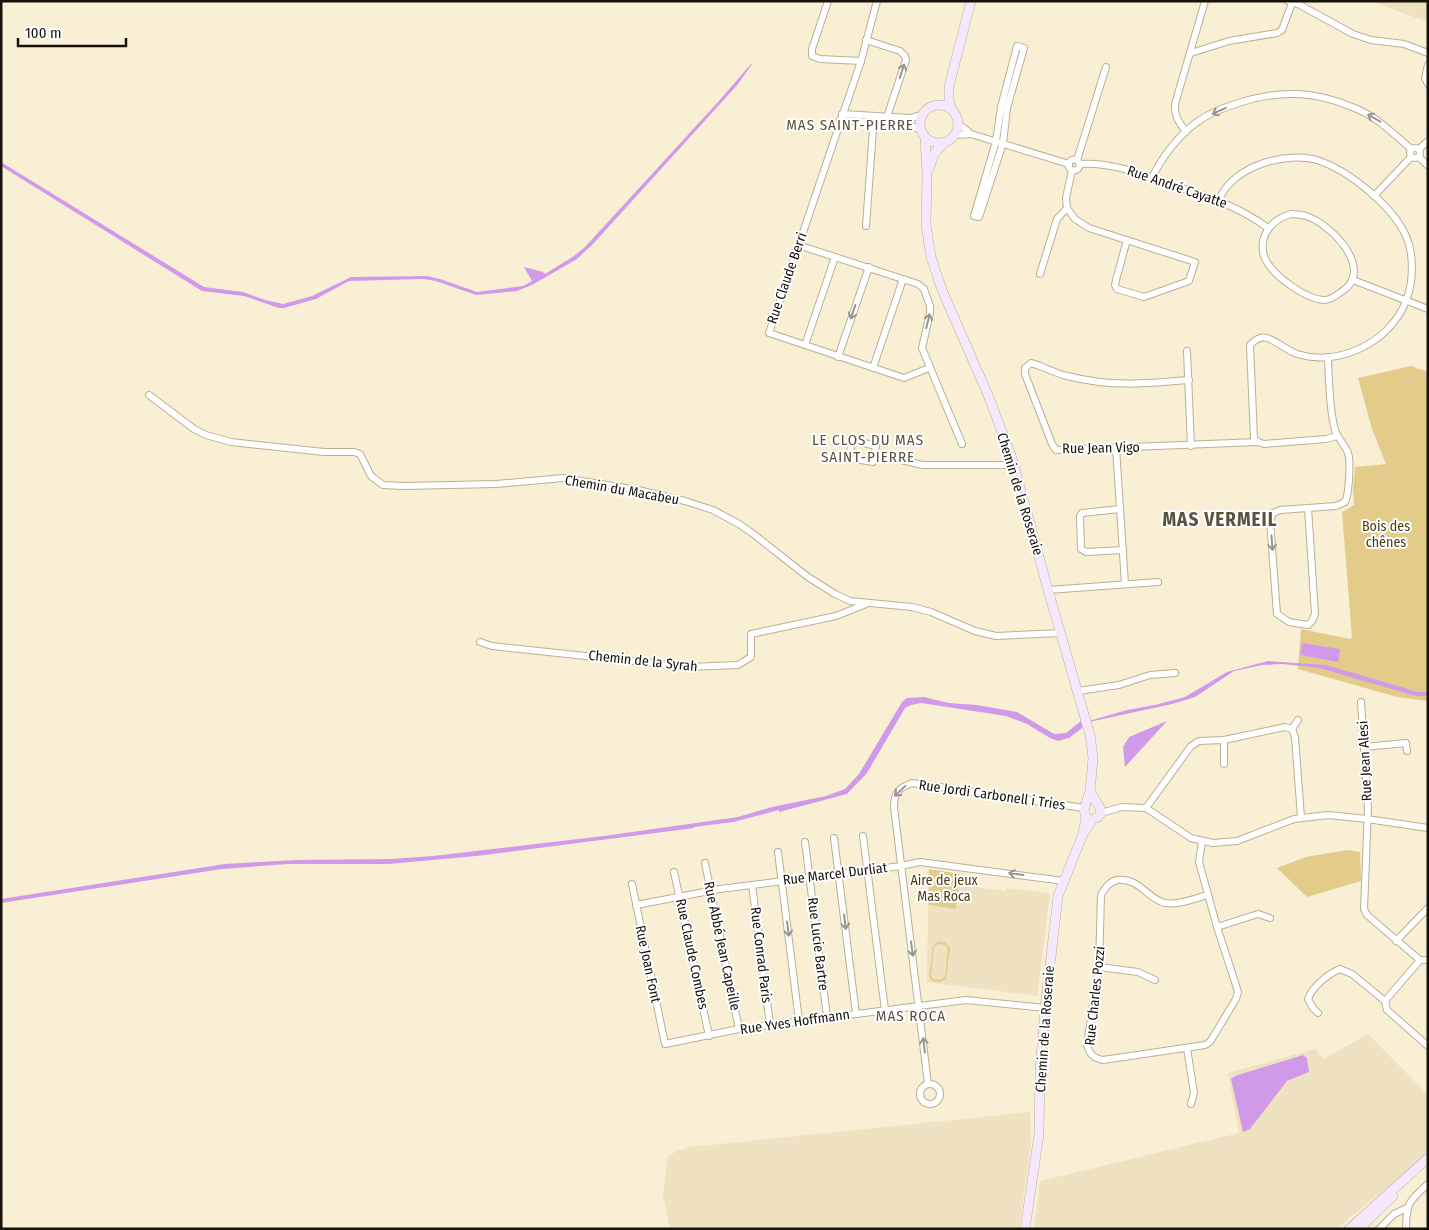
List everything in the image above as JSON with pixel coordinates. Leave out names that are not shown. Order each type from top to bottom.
[{"type":"street","points":[[828,1],[812,49],[812,56],[860,61]]},
{"type":"street","name":"Rue Claude Berri","points":[[877,1],[860,61],[769,333],[904,378],[929,368]]},
{"type":"street","points":[[841,117],[874,119],[909,125],[936,144],[948,142],[956,135],[959,124],[958,118],[948,100],[949,86],[971,1]]},
{"type":"street","points":[[1186,132],[1176,120],[1175,104],[1205,1]]},
{"type":"street","points":[[1191,54],[1229,41],[1277,33],[1282,30],[1290,2],[1318,14],[1353,34],[1371,40],[1404,44],[1428,53]]},
{"type":"street","points":[[866,40],[900,50],[905,56],[906,60],[887,117]]},
{"type":"street","points":[[999,142],[979,217],[974,216],[999,142],[1001,107],[1017,46],[1024,48],[999,142]]},
{"type":"street","points":[[1428,65],[1425,78],[1428,84]]},
{"type":"street","points":[[956,135],[970,134],[999,142],[1079,169],[1078,162],[1106,67]]},
{"type":"street","points":[[923,134],[920,120],[922,115],[935,106],[949,86]]},
{"type":"street","points":[[1152,178],[1166,154],[1198,121],[1225,108],[1270,96],[1292,94],[1336,101],[1358,110],[1380,122],[1428,166]]},
{"type":"street","points":[[935,106],[946,106],[952,110]]},
{"type":"street","points":[[874,119],[887,117],[910,118],[922,115]]},
{"type":"street","points":[[866,226],[874,119]]},
{"type":"street","points":[[959,124],[970,134]]},
{"type":"street","name":"Chemin de la Roseraie","points":[[923,134],[927,175],[926,225],[931,256],[942,290],[988,395],[1014,465],[1078,691],[1090,737],[1093,758],[1090,791],[1092,810],[1058,896],[1044,1008],[1039,1134],[1025,1229]]},
{"type":"street","points":[[1374,196],[1428,141]]},
{"type":"street","name":"Chemin de la Roseraie","points":[[927,175],[934,154],[943,144]]},
{"type":"street","points":[[1219,200],[1222,191],[1228,183],[1256,165],[1284,158],[1318,160],[1349,176],[1374,196],[1397,221],[1405,235],[1412,265],[1411,281],[1406,300],[1394,322],[1372,342],[1351,351],[1328,357],[1311,357],[1296,354],[1266,338],[1260,338],[1250,345],[1254,439],[1258,442]]},
{"type":"street","points":[[1078,162],[1072,160],[1066,198],[1067,208],[1075,219],[1089,228],[1127,240],[1195,262],[1189,281],[1144,296],[1117,289],[1115,285],[1116,280],[1127,240]]},
{"type":"street","name":"Rue André Cayatte","points":[[1078,162],[1115,166],[1219,200],[1250,215],[1268,228]]},
{"type":"street","points":[[1040,274],[1057,219],[1067,208]]},
{"type":"street","points":[[1285,215],[1307,216],[1328,229],[1342,243],[1354,269],[1353,280],[1344,290],[1326,300],[1303,293],[1285,281],[1264,257],[1264,238],[1268,228],[1285,215]]},
{"type":"street","points":[[798,245],[918,284],[924,289],[930,306],[930,313],[922,348],[962,444]]},
{"type":"street","points":[[805,345],[835,257]]},
{"type":"street","points":[[838,357],[869,267]]},
{"type":"street","points":[[873,368],[903,279]]},
{"type":"street","points":[[1353,280],[1428,309]]},
{"type":"street","points":[[1187,351],[1192,446]]},
{"type":"street","points":[[1308,508],[1315,614],[1308,625],[1289,622],[1277,614],[1270,521],[1273,513],[1280,510],[1308,508],[1336,506],[1345,502],[1348,496],[1350,466],[1348,452],[1337,436],[1335,429],[1328,357]]},
{"type":"street","name":"Rue Jean Vigo","points":[[1189,380],[1105,384],[1064,376],[1030,363],[1025,374],[1056,450],[1258,442],[1264,444],[1308,441],[1337,436]]},
{"type":"street","name":"Chemin du Macabeu","points":[[149,395],[194,429],[206,435],[231,442],[360,454],[371,476],[383,485],[496,484],[563,478],[638,490],[704,507],[713,510],[752,533],[808,577],[850,601],[931,612],[975,631],[996,636],[1061,633]]},
{"type":"street","points":[[852,440],[876,446],[875,454],[873,462],[849,458],[852,440]]},
{"type":"street","points":[[1116,448],[1125,584]]},
{"type":"street","points":[[875,454],[923,465],[1014,465]]},
{"type":"street","points":[[1120,509],[1082,513],[1080,516],[1081,549],[1086,552],[1123,550]]},
{"type":"street","points":[[1048,590],[1158,582]]},
{"type":"street","name":"Chemin de la Syrah","points":[[480,642],[492,646],[680,666],[710,667],[738,665],[751,657],[752,634],[836,616],[867,604]]},
{"type":"street","points":[[1078,691],[1119,685],[1150,675],[1175,673]]},
{"type":"street","name":"Rue Jean Alesi","points":[[1361,702],[1367,819],[1364,909],[1367,915],[1420,960]]},
{"type":"street","points":[[1292,729],[1298,720]]},
{"type":"street","points":[[1146,808],[1191,746],[1199,741],[1224,740],[1285,727],[1292,729]]},
{"type":"street","points":[[1292,729],[1295,737],[1301,817]]},
{"type":"street","points":[[1224,740],[1224,764]]},
{"type":"street","points":[[1364,746],[1406,743],[1407,751]]},
{"type":"street","name":"Rue Jordi Carbonell i Tries","points":[[928,1084],[894,796],[902,787],[912,783],[1092,810]]},
{"type":"street","points":[[1092,810],[1122,807],[1146,808],[1191,838],[1213,843],[1237,841],[1301,817],[1328,815],[1428,828]]},
{"type":"street","points":[[864,836],[885,1010]]},
{"type":"street","points":[[834,838],[856,1014]]},
{"type":"street","name":"Rue Lucie Bartre","points":[[806,842],[827,1017]]},
{"type":"street","name":"Rue Charles Pozzi","points":[[1202,842],[1199,862],[1207,894],[1238,992],[1236,998],[1210,1042],[1205,1045],[1103,1060],[1094,1058],[1089,1052],[1087,1044],[1099,966],[1101,895],[1105,888],[1112,881],[1128,880],[1136,883],[1159,901],[1167,903],[1177,903],[1207,894]]},
{"type":"street","points":[[778,852],[799,1021]]},
{"type":"street","name":"Rue Marcel Durliat","points":[[636,905],[710,890],[920,862],[1064,881]]},
{"type":"street","name":"Rue Abbé Jean Capeille","points":[[704,863],[739,1029]]},
{"type":"street","name":"Rue Claude Combes","points":[[674,872],[709,1036]]},
{"type":"street","name":"Rue Joan Font","points":[[632,884],[665,1044]]},
{"type":"street","name":"Rue Conrad Paris","points":[[752,884],[770,1025]]},
{"type":"street","points":[[1396,941],[1428,908]]},
{"type":"street","points":[[1217,927],[1258,914],[1270,918]]},
{"type":"street","points":[[1385,1001],[1420,960],[1428,960]]},
{"type":"street","points":[[1099,966],[1138,972],[1155,980]]},
{"type":"street","points":[[1318,1013],[1308,999],[1310,993],[1331,973],[1340,969],[1352,974],[1385,1001],[1387,1010],[1428,1046]]},
{"type":"street","name":"Rue Yves Hoffmann","points":[[665,1044],[739,1029],[966,1000],[1044,1008]]},
{"type":"street","points":[[1187,1048],[1194,1093],[1191,1104]]},
{"type":"street","points":[[1349,1229],[1428,1158]]},
{"type":"street","points":[[1359,1229],[1428,1164]]},
{"type":"street","points":[[1406,1229],[1407,1208],[1411,1200],[1428,1184]]},
{"type":"street","points":[[1379,1229],[1394,1214],[1407,1208]]},
{"type":"shaded area","points":[[1370,1],[1428,1],[1428,22]]},
{"type":"shaded area","points":[[751,64],[738,84],[594,243],[577,259],[532,285],[517,291],[476,295],[436,281],[423,279],[349,281],[316,299],[279,308],[244,296],[202,291],[1,166],[1,162],[204,287],[243,292],[283,304],[312,296],[351,277],[427,276],[477,292],[523,286],[532,281],[524,267],[545,274],[585,247]]},
{"type":"shaded area","points":[[1302,643],[1340,649],[1338,662],[1300,655]]},
{"type":"shaded area","points":[[1268,661],[1326,665],[1418,692],[1428,692],[1428,696],[1416,696],[1319,668],[1283,664],[1262,665],[1234,671],[1195,697],[1172,704],[1089,722],[1127,710],[1185,697],[1227,672]]},
{"type":"shaded area","points":[[924,697],[949,703],[977,705],[1017,712],[1054,734],[1066,733],[1081,721],[1082,728],[1069,738],[1058,741],[1027,724],[1006,716],[921,703],[905,708],[867,773],[847,794],[733,822],[476,856],[389,864],[288,864],[222,869],[1,903],[1,899],[225,864],[433,856],[604,836],[738,817],[772,807],[826,796],[845,789],[859,774],[902,702],[907,698]]},
{"type":"shaded area","points":[[1167,721],[1125,767],[1123,747],[1129,737]]},
{"type":"shaded area","points":[[959,885],[1006,891],[1007,888],[1048,893],[1050,895],[1037,996],[927,982],[928,905],[956,909]]},
{"type":"shaded area","points":[[1368,1034],[1428,1095],[1428,1154],[1336,1229],[1034,1229],[1040,1181],[1239,1133],[1228,1073],[1315,1049],[1324,1059]]},
{"type":"shaded area","points":[[1303,1055],[1307,1058],[1309,1072],[1287,1081],[1250,1129],[1243,1132],[1231,1079],[1235,1076]]},
{"type":"shaded area","points":[[1030,1112],[1031,1143],[1019,1229],[670,1229],[663,1195],[668,1156],[679,1150],[691,1147]]},
{"type":"green space","name":"Bois des chênes","points":[[1411,366],[1428,372],[1428,701],[1397,697],[1298,669],[1301,629],[1350,639],[1352,637],[1342,512],[1354,505],[1355,467],[1386,464],[1372,429],[1358,378]]},
{"type":"green space","points":[[1347,850],[1360,852],[1361,881],[1307,897],[1277,868],[1306,857]]},
{"type":"green space","name":"Aire de jeux Mas Roca","points":[[929,869],[960,874],[956,909],[928,905]]},
{"type":"green space","points":[[938,941],[946,943],[950,948],[946,979],[940,982],[932,981],[929,977],[933,946]],"holes":[[[938,944],[946,945],[948,950],[945,977],[940,980],[933,979],[931,975],[934,947]]]},
{"type":"district","name":"MAS SAINT-PIERRE","points":[[850,125]]},
{"type":"district","name":"LE CLOS DU MAS SAINT-PIERRE","points":[[868,448]]},
{"type":"district","name":"MAS VERMEIL","points":[[1220,519]]},
{"type":"district","name":"MAS ROCA","points":[[911,1016]]}]
